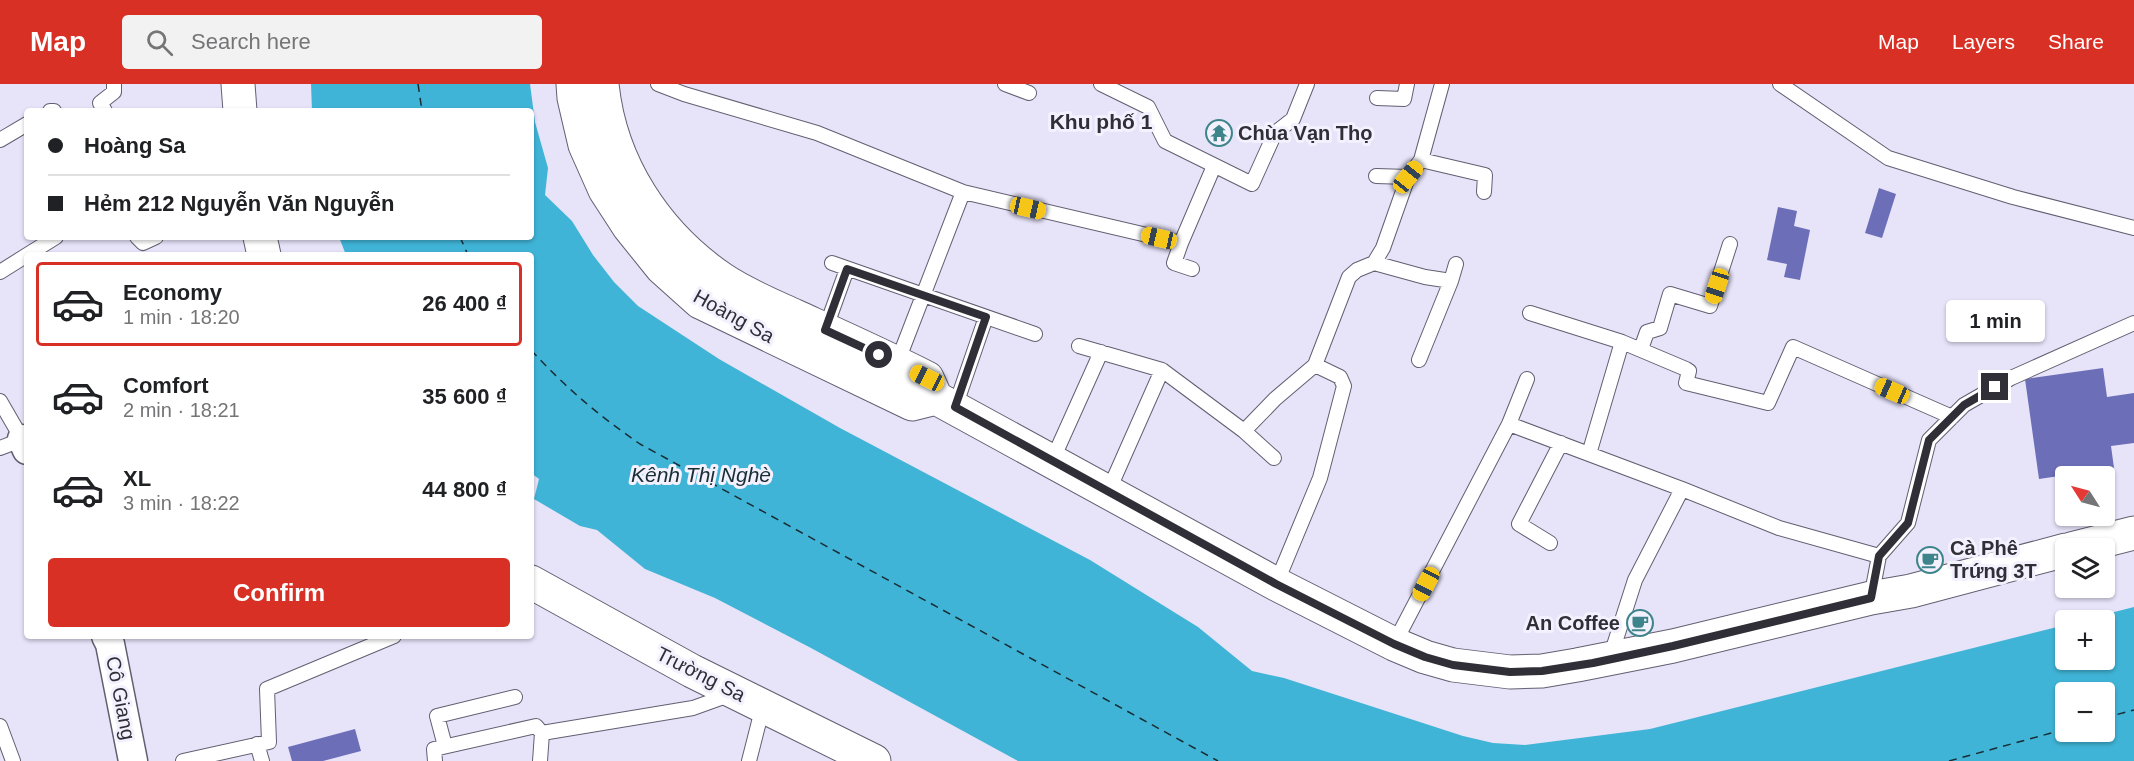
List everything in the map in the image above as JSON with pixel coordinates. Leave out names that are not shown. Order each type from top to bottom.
[{"type":"street","points":[[238,84],[240,108]]},
{"type":"street","name":"Hoàng Sa","points":[[573,84],[585,145],[605,190],[629,227],[662,268],[700,302],[891,377]]},
{"type":"street","name":"Hoàng Sa","points":[[602,84],[608,119],[618,150],[631,178],[647,206],[686,252],[724,280],[825,330],[891,377],[912,404],[946,402]]},
{"type":"street","points":[[946,402],[1276,584],[1394,644],[1425,657],[1453,665],[1510,672],[1542,671],[1609,660],[1871,598],[1911,591],[2055,553]]},
{"type":"street","points":[[2114,538],[2134,533]]},
{"type":"street","name":"Trường Sa","points":[[534,584],[692,671],[874,761]]},
{"type":"street","name":"Cô Giang","points":[[107,639],[133,761]]},
{"type":"lane","points":[[103,108],[100,103],[114,93],[114,84]]},
{"type":"lane","points":[[658,84],[684,94],[817,132],[963,192],[1180,243]]},
{"type":"lane","points":[[1005,84],[1029,93]]},
{"type":"lane","points":[[1101,84],[1148,107],[1164,141],[1252,184],[1275,133],[1293,119],[1307,84]]},
{"type":"lane","points":[[1377,98],[1404,99],[1407,84]]},
{"type":"lane","points":[[1244,431],[1275,399],[1315,366],[1349,277],[1357,270],[1374,263],[1383,248],[1408,177],[1421,160],[1442,84]]},
{"type":"lane","points":[[1780,84],[1888,158],[2013,197],[2134,228]]},
{"type":"lane","points":[[0,140],[24,126]]},
{"type":"lane","points":[[1421,160],[1485,176],[1484,192]]},
{"type":"lane","points":[[1192,269],[1174,263],[1180,243],[1214,166]]},
{"type":"lane","points":[[1376,176],[1408,177]]},
{"type":"lane","points":[[891,377],[963,192]]},
{"type":"lane","points":[[32,252],[51,240]]},
{"type":"lane","points":[[1641,349],[1647,332],[1660,328],[1670,294],[1710,306],[1730,244]]},
{"type":"lane","points":[[0,272],[24,257]]},
{"type":"lane","points":[[831,263],[1035,334]]},
{"type":"lane","points":[[1374,263],[1425,277],[1451,281]]},
{"type":"lane","points":[[1419,360],[1456,264]]},
{"type":"lane","points":[[825,330],[847,269]]},
{"type":"lane","points":[[1530,313],[1641,349],[1689,371],[1686,383],[1768,403],[1792,347],[1952,417]]},
{"type":"lane","points":[[946,402],[986,317]]},
{"type":"lane","points":[[1871,598],[1879,556],[1908,523],[1929,440],[1964,405],[2011,378],[2134,322]]},
{"type":"lane","points":[[1589,454],[1622,342]]},
{"type":"lane","points":[[1079,346],[1162,370],[1244,431],[1274,458]]},
{"type":"lane","points":[[1052,461],[1101,352]]},
{"type":"lane","points":[[1276,584],[1320,478],[1344,386],[1340,376],[1315,366]]},
{"type":"lane","points":[[1108,492],[1162,370]]},
{"type":"lane","points":[[1394,644],[1509,424],[1527,379]]},
{"type":"lane","points":[[0,401],[19,443]]},
{"type":"lane","points":[[1509,424],[1779,528],[1879,556]]},
{"type":"lane","points":[[1550,543],[1519,524],[1561,443]]},
{"type":"lane","points":[[1609,660],[1635,580],[1682,489]]},
{"type":"lane","points":[[183,761],[268,742],[267,688],[366,641]]},
{"type":"lane","points":[[445,746],[436,716],[515,697]]},
{"type":"lane","points":[[542,733],[750,699],[749,761]]},
{"type":"lane","points":[[0,726],[13,761]]},
{"type":"lane","points":[[435,761],[434,749],[536,726],[542,733],[540,761]]},
{"type":"lane","points":[[257,744],[262,761]]},
{"type":"water","name":"Kênh Thị Nghè","points":[[311,84],[530,84],[533,108],[312,108]]},
{"type":"water","name":"Kênh Thị Nghè","points":[[534,114],[548,168],[545,195],[572,221],[593,255],[614,282],[638,306],[719,359],[840,428],[1090,560],[1198,627],[1252,671],[1284,678],[1463,736],[1493,743],[1525,745],[1650,729],[2055,628],[2055,670],[2115,670],[2115,612],[2134,607],[2134,761],[1018,761],[715,598],[645,569],[597,530],[580,526],[534,499],[539,479],[534,475],[534,252],[345,252],[340,240],[534,240]]},
{"type":"building","points":[[1879,188],[1896,194],[1882,238],[1865,233]]},
{"type":"building","points":[[1778,207],[1797,211],[1794,226],[1810,230],[1800,280],[1784,277],[1787,264],[1767,260]]},
{"type":"building","points":[[2103,368],[2107,397],[2134,393],[2134,443],[2111,446],[2114,466],[2055,466],[2055,477],[2039,479],[2025,379]]},
{"type":"building","points":[[355,729],[361,751],[323,761],[292,761],[288,747]]},
{"type":"ferry route","points":[[418,84],[422,108]]},
{"type":"ferry route","points":[[461,240],[467,252]]},
{"type":"ferry route","points":[[534,353],[583,400],[640,444],[1218,761]]},
{"type":"ferry route","points":[[2115,715],[2134,710]]},
{"type":"ferry route","points":[[1949,761],[2055,732]]},
{"type":"place","name":"Chùa Vạn Thọ","points":[[1219,133]]},
{"type":"place","name":"Cà Phê Trứng 3T","points":[[1930,560]]},
{"type":"place","name":"An Coffee","points":[[1640,623]]},
{"type":"district","name":"Khu phố 1","points":[[1101,121]]},
{"type":"route","points":[[879,355],[825,330],[847,269],[986,317],[955,407],[1276,584],[1394,644],[1425,657],[1453,665],[1510,672],[1542,671],[1609,660],[1871,598],[1879,556],[1908,523],[1929,440],[1964,405],[1995,387]]}]
